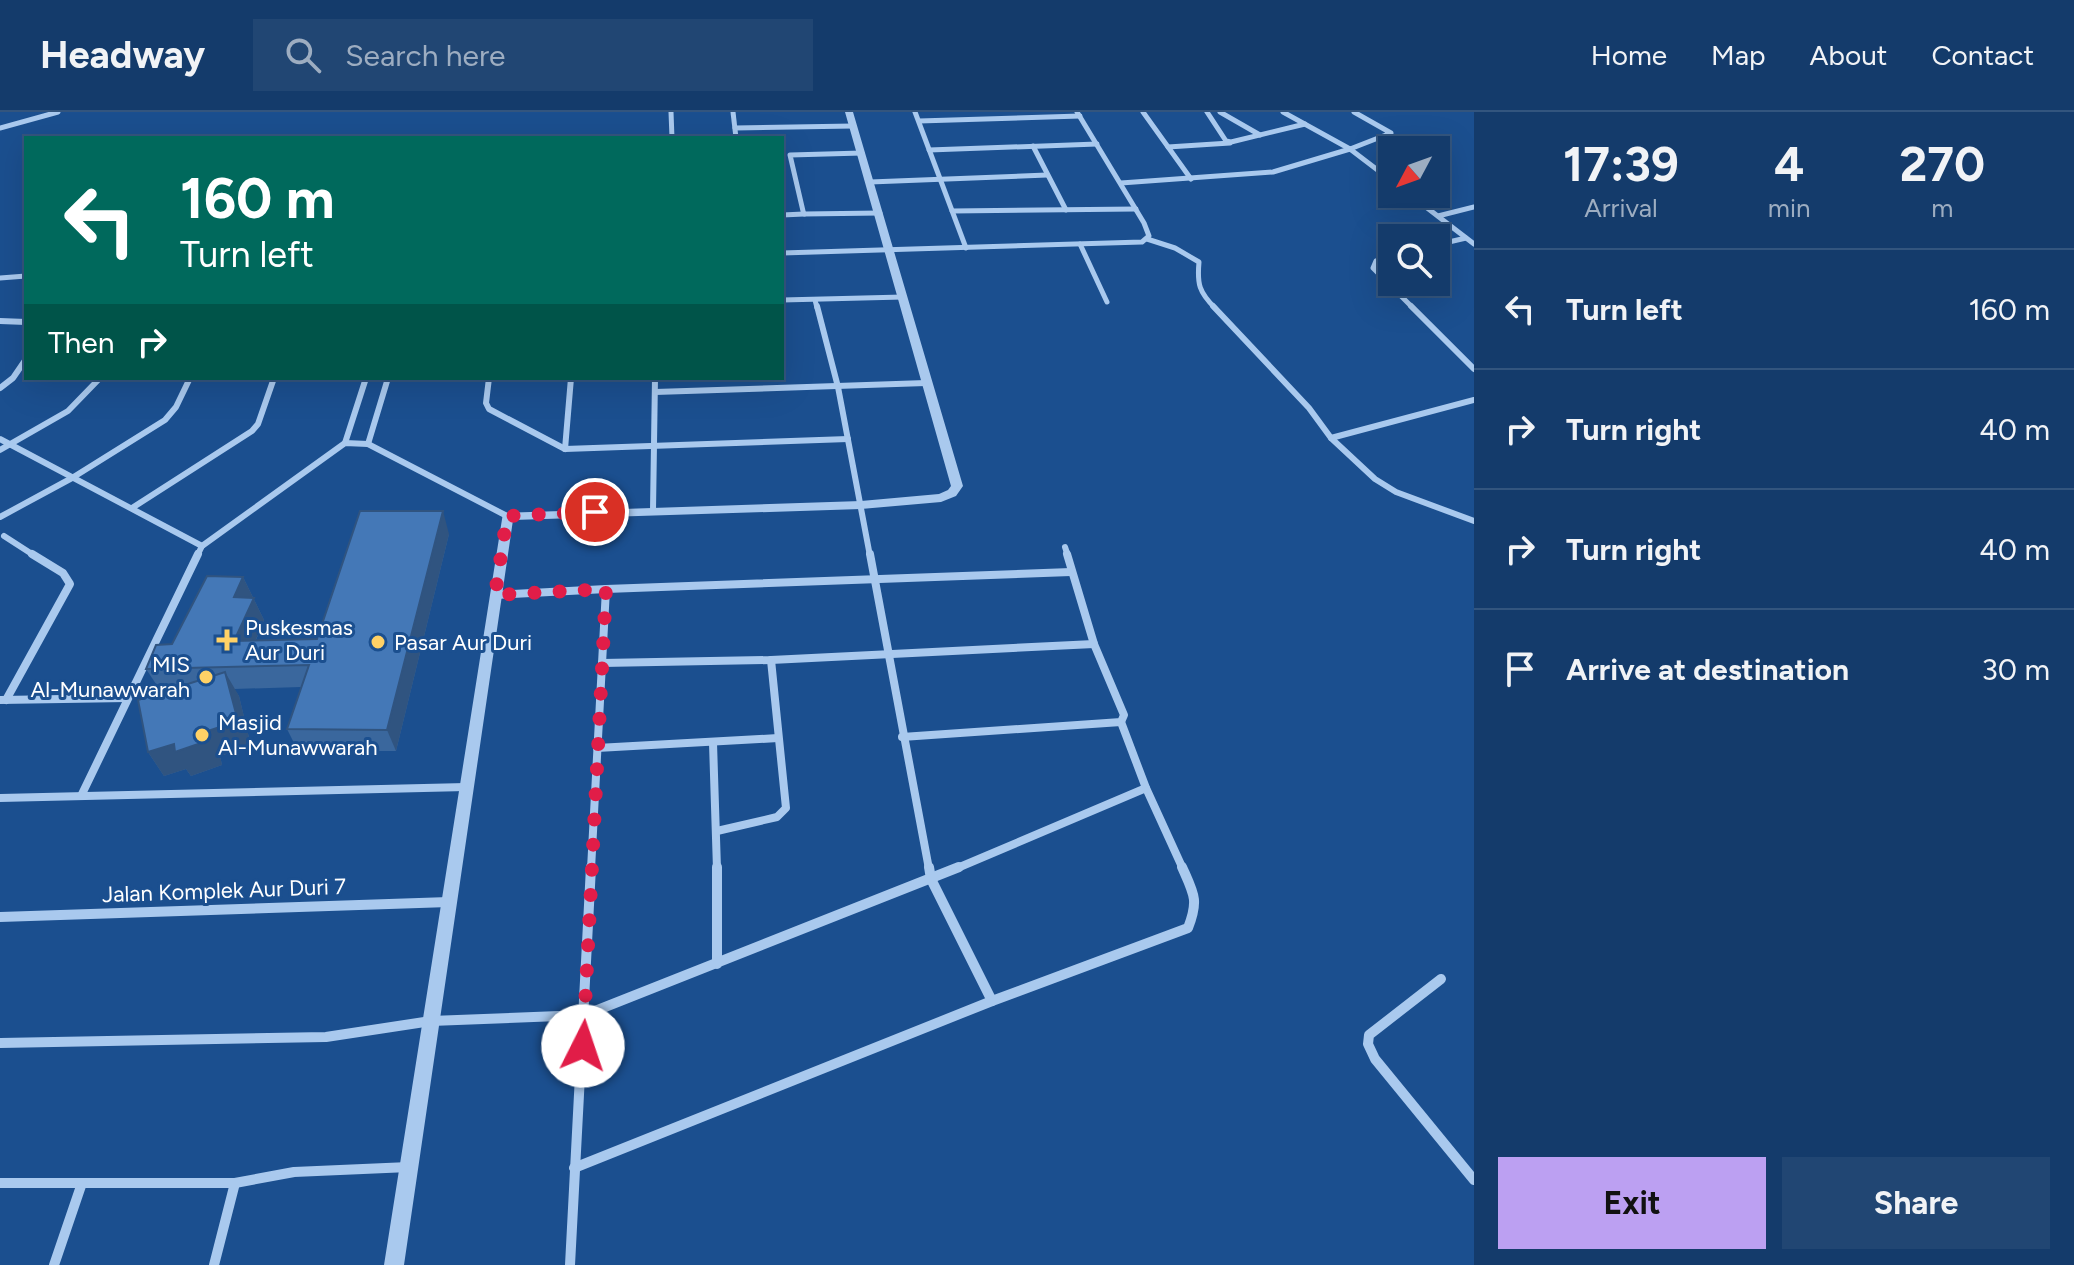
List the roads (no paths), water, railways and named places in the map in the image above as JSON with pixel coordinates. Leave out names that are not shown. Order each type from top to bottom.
[{"type":"street","points":[[0,128],[58,112]]},
{"type":"street","points":[[671,112],[672,136]]},
{"type":"street","points":[[733,112],[736,136]]},
{"type":"street","points":[[345,443],[368,444],[507,516],[861,505],[941,498],[952,493],[957,486],[849,112]]},
{"type":"street","points":[[915,112],[966,248]]},
{"type":"street","points":[[1143,112],[1191,179]]},
{"type":"street","points":[[1207,112],[1226,141],[1231,142]]},
{"type":"street","points":[[1220,112],[1260,135]]},
{"type":"street","points":[[1283,112],[1350,149],[1378,170]]},
{"type":"street","points":[[1121,183],[1273,172],[1391,133],[1354,112]]},
{"type":"street","points":[[919,121],[1079,114],[1149,232],[1147,239]]},
{"type":"street","points":[[1168,147],[1231,142],[1305,124]]},
{"type":"street","points":[[735,128],[853,126]]},
{"type":"street","points":[[929,150],[1097,144]]},
{"type":"street","points":[[1033,146],[1066,210]]},
{"type":"street","points":[[784,156],[862,153]]},
{"type":"street","points":[[790,155],[804,214]]},
{"type":"street","points":[[870,182],[1047,175]]},
{"type":"street","points":[[784,182],[795,182]]},
{"type":"street","points":[[1438,216],[1474,207]]},
{"type":"street","points":[[1427,208],[1474,244]]},
{"type":"street","points":[[952,211],[1136,209]]},
{"type":"street","points":[[784,215],[880,213]]},
{"type":"street","points":[[1450,242],[1466,238]]},
{"type":"street","points":[[784,253],[1133,243],[1147,239],[1190,254],[1199,262],[1197,284],[1202,295],[1309,408],[1331,438],[1382,484],[1474,521]]},
{"type":"street","points":[[1080,244],[1107,302]]},
{"type":"street","points":[[0,278],[24,276]]},
{"type":"street","points":[[1401,296],[1474,369]]},
{"type":"street","points":[[784,300],[903,297]]},
{"type":"street","points":[[815,300],[838,387],[931,879],[992,1001]]},
{"type":"street","points":[[0,321],[24,322]]},
{"type":"street","points":[[0,388],[13,378],[24,362]]},
{"type":"street","points":[[0,450],[74,408],[87,398],[99,380]]},
{"type":"street","points":[[0,517],[72,478],[165,420],[176,407],[189,380]]},
{"type":"street","points":[[132,508],[252,431],[258,424],[273,380]]},
{"type":"street","points":[[82,794],[202,546],[345,443],[365,380]]},
{"type":"street","points":[[368,444],[387,380]]},
{"type":"street","points":[[489,380],[486,403],[489,409],[565,449],[848,439]]},
{"type":"street","points":[[565,449],[571,380]]},
{"type":"street","points":[[653,510],[655,380]]},
{"type":"street","points":[[755,380],[756,388]]},
{"type":"street","points":[[655,392],[926,383]]},
{"type":"street","points":[[1331,438],[1474,400]]},
{"type":"street","points":[[0,439],[202,546]]},
{"type":"street","points":[[394,1265],[507,516]]},
{"type":"street","points":[[1,538],[63,573],[70,584],[3,700]]},
{"type":"street","points":[[574,1168],[992,1001],[1188,928],[1196,908],[1195,896],[1146,788],[1121,722],[1124,715],[1094,644],[1065,547]]},
{"type":"street","points":[[495,595],[1071,572]]},
{"type":"street","points":[[570,1265],[606,589]]},
{"type":"street","points":[[602,663],[771,660],[1094,644]]},
{"type":"street","points":[[717,831],[783,814],[786,808],[771,660]]},
{"type":"street","points":[[3,700],[127,698]]},
{"type":"street","points":[[902,737],[1121,722]]},
{"type":"street","points":[[597,748],[778,738]]},
{"type":"street","points":[[713,743],[717,831],[717,964]]},
{"type":"street","points":[[0,798],[466,787]]},
{"type":"street","points":[[1,1046],[326,1037],[431,1021],[585,1015],[931,879],[1146,788]]},
{"type":"street","name":"Jalan Komplek Aur Duri 7","points":[[0,917],[340,903],[449,902]]},
{"type":"street","points":[[1441,979],[1369,1035],[1368,1044],[1375,1059],[1474,1180]]},
{"type":"street","points":[[0,1183],[235,1183],[294,1172],[409,1167]]},
{"type":"street","points":[[54,1265],[82,1183]]},
{"type":"street","points":[[214,1265],[235,1183]]},
{"type":"place","name":"Puskesmas Aur Duri","points":[[227,640]]},
{"type":"place","name":"Pasar Aur Duri","points":[[378,642]]},
{"type":"place","name":"MIS Al-Munawwarah","points":[[206,677]]},
{"type":"place","name":"Masjid Al-Munawwarah","points":[[202,735]]}]
